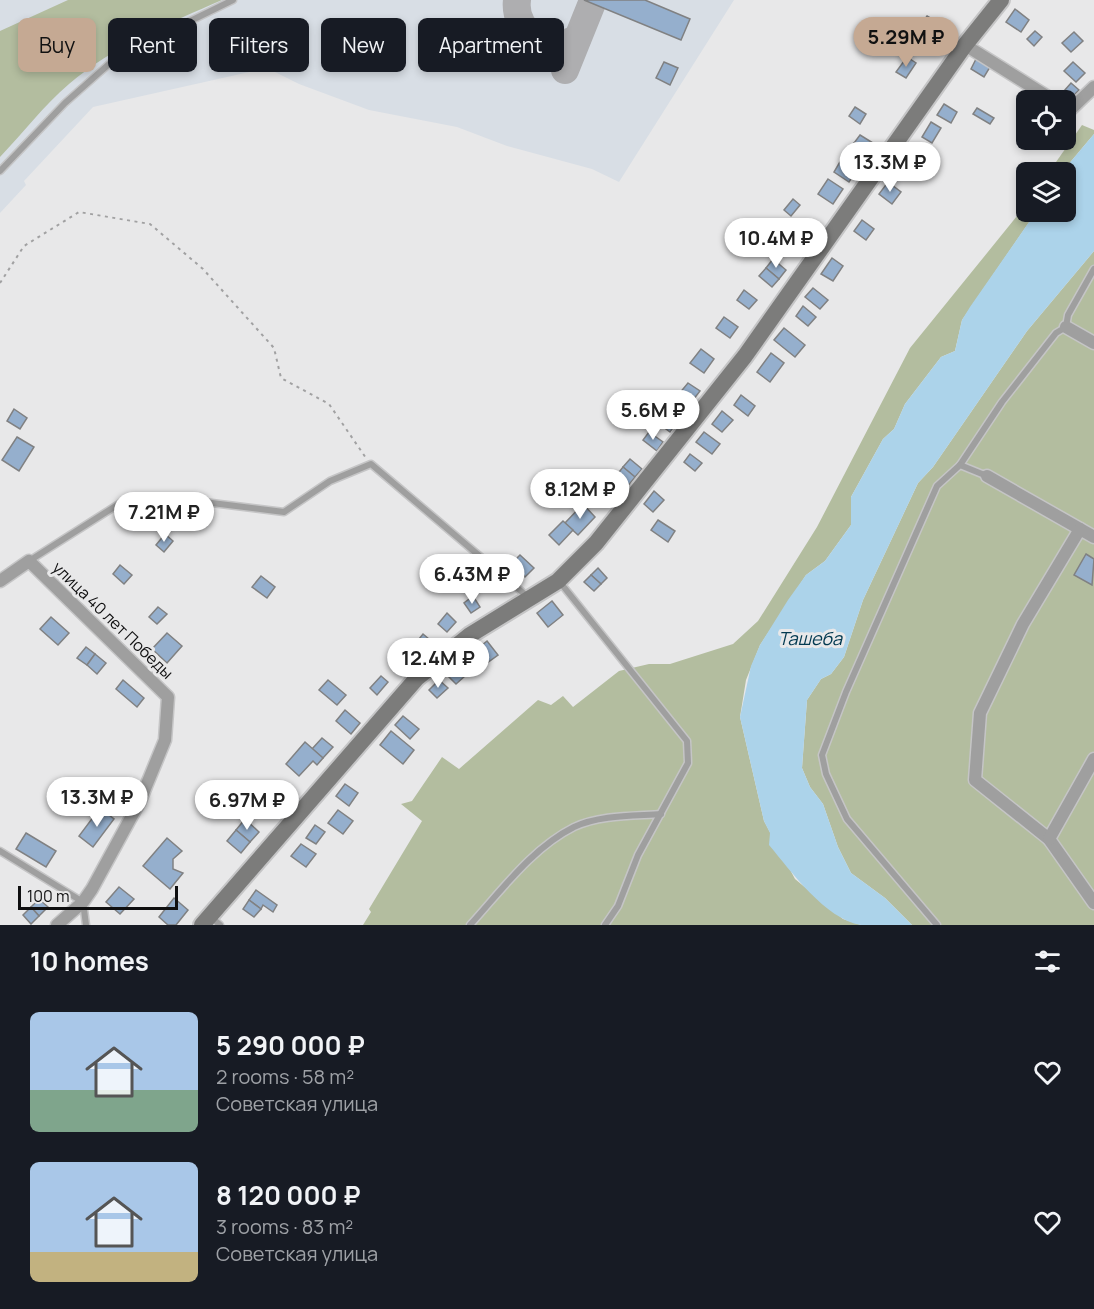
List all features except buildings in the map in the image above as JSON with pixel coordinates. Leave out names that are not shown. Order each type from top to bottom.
[{"type":"street","points":[[210,922],[417,678],[470,635],[558,581],[596,543],[745,356],[965,45],[1001,0]]},
{"type":"street","points":[[965,45],[1037,90]]},
{"type":"street","points":[[1076,104],[1094,87]]},
{"type":"street","points":[[1065,327],[1094,343]]},
{"type":"street","points":[[987,476],[1094,537]]},
{"type":"street","points":[[1080,529],[1023,624],[980,713],[975,780],[1049,839],[1094,903]]},
{"type":"street","points":[[0,581],[29,561]]},
{"type":"street","name":"улица 40 лет Победы","points":[[29,561],[168,696],[165,740],[140,801],[83,902],[57,925]]},
{"type":"street","points":[[1049,839],[1094,759]]},
{"type":"lane","points":[[0,171],[87,82],[117,57],[233,0]]},
{"type":"lane","points":[[937,925],[847,819],[826,774],[822,755],[850,682],[937,486],[960,465],[1002,402],[1056,333],[1065,327],[1068,315],[1094,269]]},
{"type":"lane","points":[[29,561],[122,502],[180,499],[284,512],[330,481],[371,464],[531,599]]},
{"type":"lane","points":[[960,465],[987,476]]},
{"type":"lane","points":[[558,581],[687,741],[688,763],[638,855],[618,906],[605,925]]},
{"type":"lane","points":[[470,925],[547,844],[575,827],[609,818],[660,814]]},
{"type":"lane","points":[[0,851],[83,902],[86,925]]},
{"type":"path","points":[[0,283],[24,246],[80,213],[150,225],[203,269],[274,348],[280,378],[329,404],[371,464]]},
{"type":"shaded area","points":[[0,0],[734,0],[619,182],[592,169],[507,146],[457,127],[369,110],[299,84],[275,72],[309,72],[309,18],[209,18],[209,72],[249,72],[93,107],[24,181],[26,185],[0,213]]},
{"type":"green space","points":[[68,0],[222,0],[180,18],[108,18],[108,56],[96,63],[96,18],[29,18]]},
{"type":"green space","points":[[18,23],[18,72],[84,72],[51,101],[0,157],[0,31]]},
{"type":"green space","points":[[1082,125],[1094,130],[1094,134],[1070,162],[1056,162],[1064,150],[1076,150],[1076,134]]},
{"type":"green space","points":[[1016,217],[1016,222],[1029,222],[962,320],[955,351],[941,357],[905,404],[894,429],[883,439],[851,497],[851,525],[825,561],[806,575],[760,645],[746,680],[740,717],[764,821],[795,879],[843,919],[861,925],[363,925],[371,912],[369,909],[422,821],[401,804],[412,801],[442,757],[459,769],[538,700],[551,705],[563,696],[573,707],[619,671],[649,664],[670,664],[733,644],[758,621],[817,527],[910,348]]},
{"type":"green space","points":[[1094,251],[1094,925],[912,925],[885,898],[851,873],[838,847],[823,804],[810,787],[802,768],[807,700],[821,679],[831,674],[844,657],[863,600],[918,483],[933,467],[1027,331]]},
{"type":"water","name":"Ташеба","points":[[1094,134],[1094,251],[1027,331],[933,467],[918,483],[863,600],[844,657],[831,674],[821,679],[807,700],[802,768],[810,787],[823,804],[838,847],[851,873],[885,898],[912,925],[861,925],[835,914],[822,904],[798,880],[769,845],[770,833],[764,821],[740,717],[751,666],[760,645],[788,600],[806,575],[825,561],[851,525],[851,497],[883,439],[894,429],[905,404],[941,357],[955,351],[962,320],[1029,222],[1076,222],[1076,162],[1070,162]]},
{"type":"taxiway","points":[[517,0],[517,12],[521,22],[535,37],[545,42],[556,43],[567,43],[577,39]]},
{"type":"taxiway","points":[[565,70],[592,3]]}]
